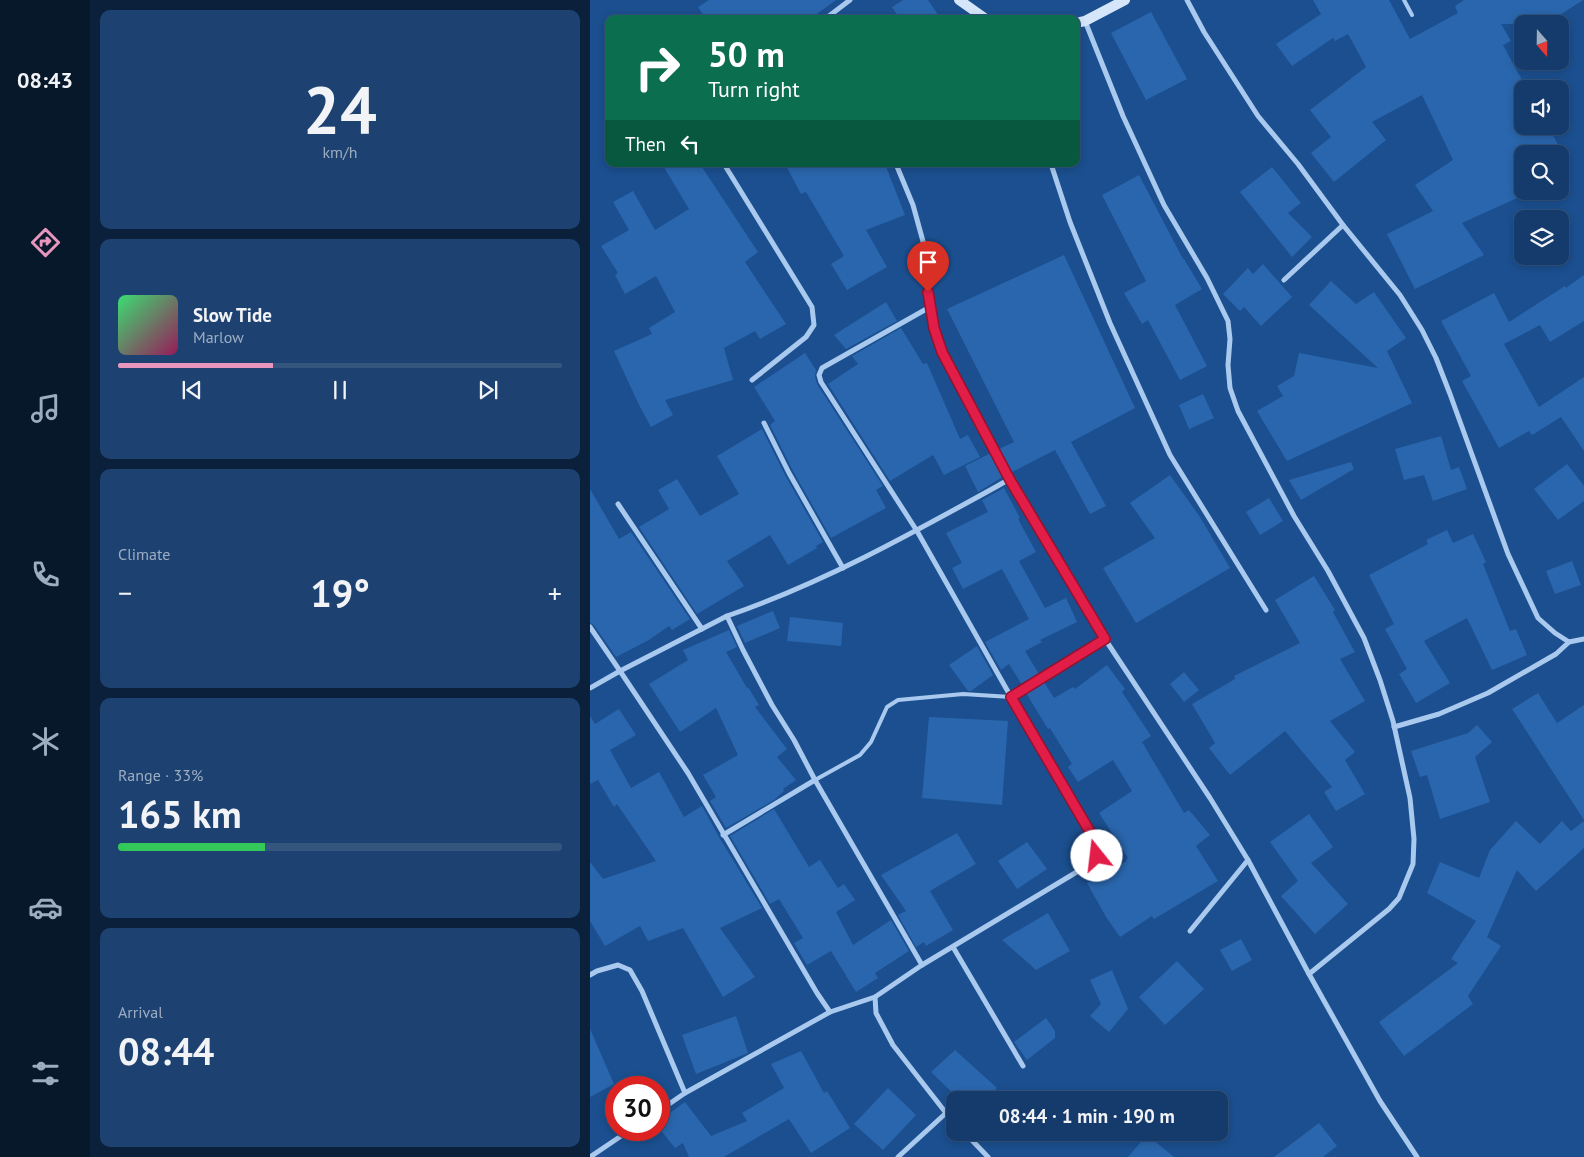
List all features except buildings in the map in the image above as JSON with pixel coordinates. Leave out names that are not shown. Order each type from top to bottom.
[{"type":"street","points":[[831,15],[850,0]]},
{"type":"street","points":[[959,0],[980,15]]},
{"type":"street","points":[[1125,0],[1080,22],[1164,205],[1207,278],[1228,321],[1230,388],[1238,411],[1294,516],[1328,571],[1364,638],[1380,680],[1394,727],[1410,798],[1414,839],[1413,864],[1399,898],[1389,909],[1309,974]]},
{"type":"street","points":[[1187,0],[1204,32],[1258,116],[1298,164],[1343,226],[1400,295],[1422,330],[1450,394],[1508,554],[1538,618],[1569,642]]},
{"type":"street","points":[[726,167],[812,308],[814,325],[806,337],[752,380]]},
{"type":"street","points":[[897,167],[913,205],[924,245],[930,307],[934,328],[942,352],[1010,480],[1105,639],[1210,798],[1248,860],[1380,1101],[1417,1157]]},
{"type":"street","points":[[1052,167],[1070,222],[1110,323],[1170,455],[1266,610]]},
{"type":"street","points":[[1284,280],[1343,226]]},
{"type":"street","points":[[670,1103],[685,1093],[830,1012],[875,997],[922,965],[1085,867],[1097,856],[1098,847],[1093,837],[1011,697],[917,530],[821,382],[819,375],[822,368],[930,307]]},
{"type":"street","points":[[764,423],[789,474],[843,568]]},
{"type":"street","points":[[590,688],[727,616],[843,568],[1010,480]]},
{"type":"street","points":[[618,504],[702,629]]},
{"type":"street","points":[[727,616],[764,689],[922,965]]},
{"type":"street","points":[[590,628],[688,773],[830,1012]]},
{"type":"street","points":[[1011,697],[1105,639]]},
{"type":"street","points":[[1394,727],[1439,714],[1488,693],[1556,654],[1569,642],[1584,639]]},
{"type":"street","points":[[724,835],[815,780]]},
{"type":"street","points":[[1190,931],[1248,860]]},
{"type":"street","points":[[952,947],[1023,1066]]},
{"type":"street","points":[[590,975],[618,965],[630,970],[642,991],[685,1093]]},
{"type":"street","points":[[875,997],[876,1013],[889,1039],[946,1113],[898,1157]]},
{"type":"street","points":[[590,1157],[614,1141]]},
{"type":"street","points":[[973,1141],[988,1157]]},
{"type":"lane","points":[[1404,0],[1412,15]]},
{"type":"lane","points":[[815,780],[860,755],[871,742],[888,707],[898,700],[963,694],[1011,697]]},
{"type":"route","points":[[928,292],[934,328],[942,352],[1010,480],[1105,639],[1011,697],[1093,837],[1098,847],[1097,856]]}]
